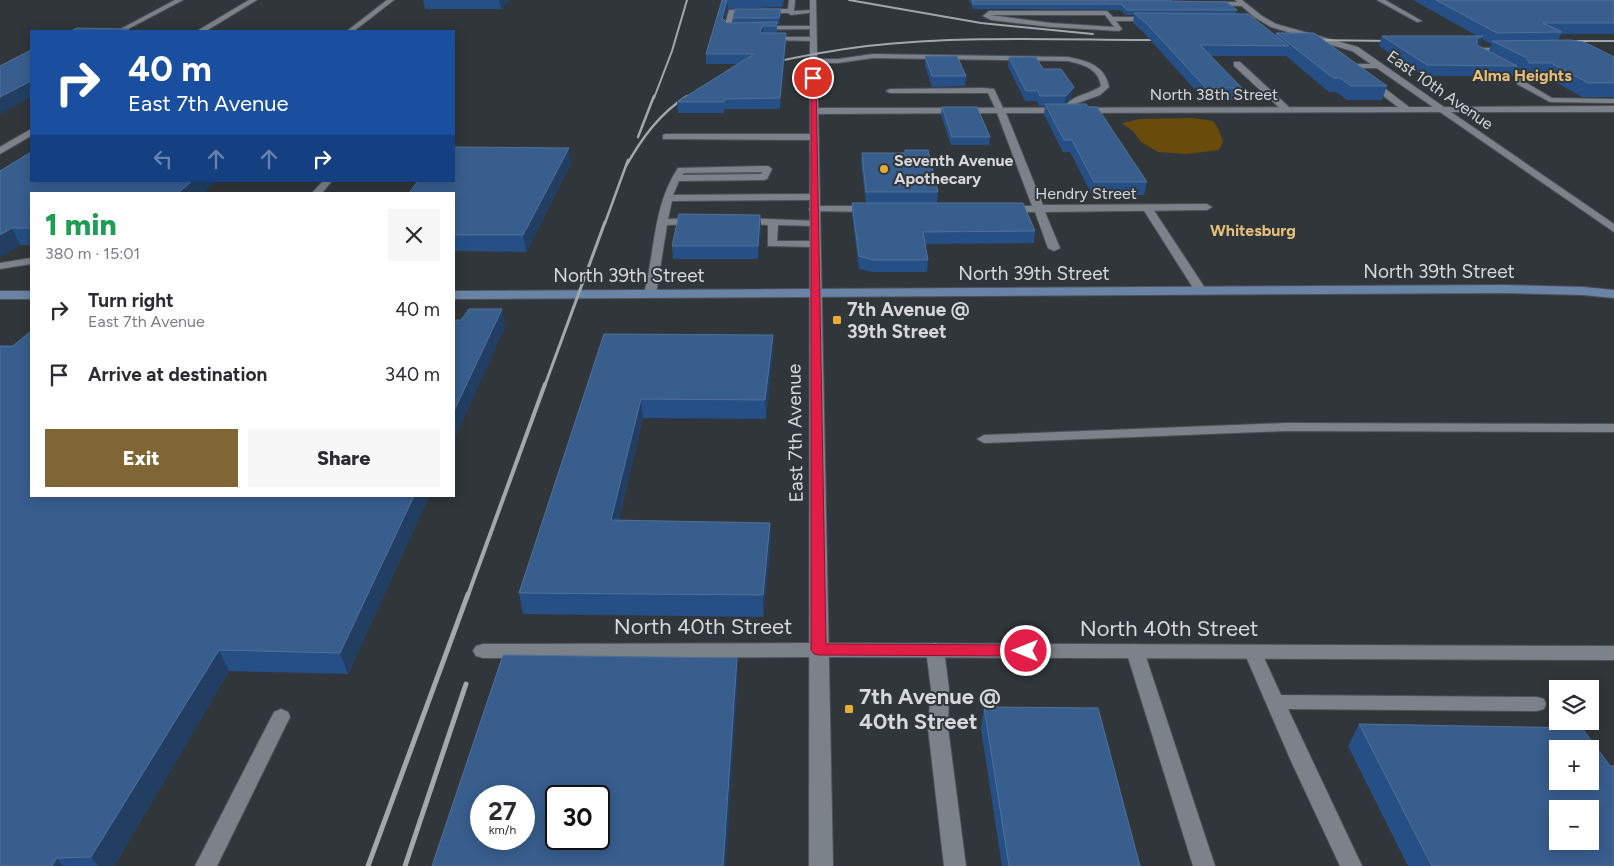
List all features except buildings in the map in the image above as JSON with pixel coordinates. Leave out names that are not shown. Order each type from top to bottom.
[{"type":"main road","name":"North 39th Street","points":[[455,295],[1512,289],[1614,294]]},
{"type":"main road","points":[[0,295],[30,295]]},
{"type":"street","points":[[203,30],[254,0]]},
{"type":"street","points":[[351,30],[391,0]]},
{"type":"street","name":"East 7th Avenue","points":[[813,0],[821,866]]},
{"type":"street","points":[[1380,0],[1419,21]]},
{"type":"street","name":"East 10th Avenue","points":[[1241,2],[1262,20],[1287,30],[1346,44],[1614,229]]},
{"type":"street","name":"North 38th Street","points":[[814,111],[1614,109]]},
{"type":"street","points":[[1000,110],[1037,210],[1054,248]]},
{"type":"street","points":[[0,151],[30,133]]},
{"type":"street","points":[[666,137],[814,137]]},
{"type":"street","name":"Hendry Street","points":[[999,209],[1207,208]]},
{"type":"street","points":[[814,209],[885,209]]},
{"type":"street","name":"North 40th Street","points":[[483,651],[935,650],[1614,653]]},
{"type":"lane","points":[[122,30],[180,0]]},
{"type":"lane","points":[[791,11],[792,0]]},
{"type":"lane","points":[[1208,4],[1241,2]]},
{"type":"lane","points":[[812,12],[731,11],[727,28],[813,28]]},
{"type":"lane","points":[[989,13],[1107,13],[1111,19],[1119,29],[1042,24],[986,16],[989,13]]},
{"type":"lane","points":[[1111,19],[1159,19]]},
{"type":"lane","points":[[1244,20],[1262,20]]},
{"type":"lane","points":[[764,39],[813,38]]},
{"type":"lane","points":[[1512,49],[1477,50],[1477,53],[1518,74],[1520,82],[1550,100],[1614,101]]},
{"type":"lane","points":[[813,62],[873,56],[1068,59],[1097,68],[1104,77],[1105,87],[1097,93],[1072,102],[1070,105],[1072,110]]},
{"type":"lane","points":[[1237,64],[1286,109]]},
{"type":"lane","points":[[1378,66],[1350,66],[1406,109]]},
{"type":"lane","points":[[890,90],[991,91],[1000,110]]},
{"type":"lane","points":[[650,294],[655,276],[662,222],[668,198],[673,181],[681,170],[768,169],[764,177],[677,178]]},
{"type":"lane","points":[[318,192],[327,182]]},
{"type":"lane","points":[[668,198],[814,197]]},
{"type":"lane","points":[[1148,209],[1201,291]]},
{"type":"lane","points":[[736,221],[814,223]]},
{"type":"lane","points":[[773,221],[772,244],[815,244]]},
{"type":"lane","points":[[662,222],[708,222]]},
{"type":"lane","points":[[0,266],[30,261]]},
{"type":"lane","points":[[984,439],[1286,427],[1614,428]]},
{"type":"lane","points":[[935,650],[940,690],[938,728],[955,866]]},
{"type":"lane","points":[[1135,651],[1204,866]]},
{"type":"lane","points":[[1253,652],[1351,866]]},
{"type":"lane","points":[[1276,702],[1537,704]]},
{"type":"lane","points":[[206,866],[281,717]]},
{"type":"shaded area","points":[[1192,118],[1213,121],[1219,130],[1223,142],[1219,150],[1187,154],[1158,152],[1141,142],[1134,132],[1122,123],[1140,119]]},
{"type":"railway","points":[[654,98],[672,51],[687,0]]},
{"type":"railway","points":[[849,0],[981,23],[1093,34]]},
{"type":"railway","points":[[770,63],[842,49],[941,40],[1163,40]]},
{"type":"railway","points":[[1311,40],[1393,41]]},
{"type":"railway","points":[[1563,41],[1614,41]]},
{"type":"railway","points":[[685,98],[709,84]]},
{"type":"railway","points":[[638,137],[654,96]]},
{"type":"railway","points":[[626,166],[652,127],[687,96]]},
{"type":"railway","points":[[605,223],[628,160]]},
{"type":"railway","points":[[545,385],[605,222]]},
{"type":"railway","points":[[468,595],[545,384]]},
{"type":"railway","points":[[368,866],[468,594]]},
{"type":"railway","points":[[405,866],[466,684]]},
{"type":"place","name":"Seventh Avenue Apothecary","points":[[884,169]]},
{"type":"place","name":"7th Avenue @ 39th Street","points":[[837,320]]},
{"type":"place","name":"7th Avenue @ 40th Street","points":[[849,709]]},
{"type":"district","name":"Alma Heights","points":[[1522,75]]},
{"type":"district","name":"Whitesburg","points":[[1253,230]]},
{"type":"route","points":[[813,78],[819,650],[1026,651]]}]
